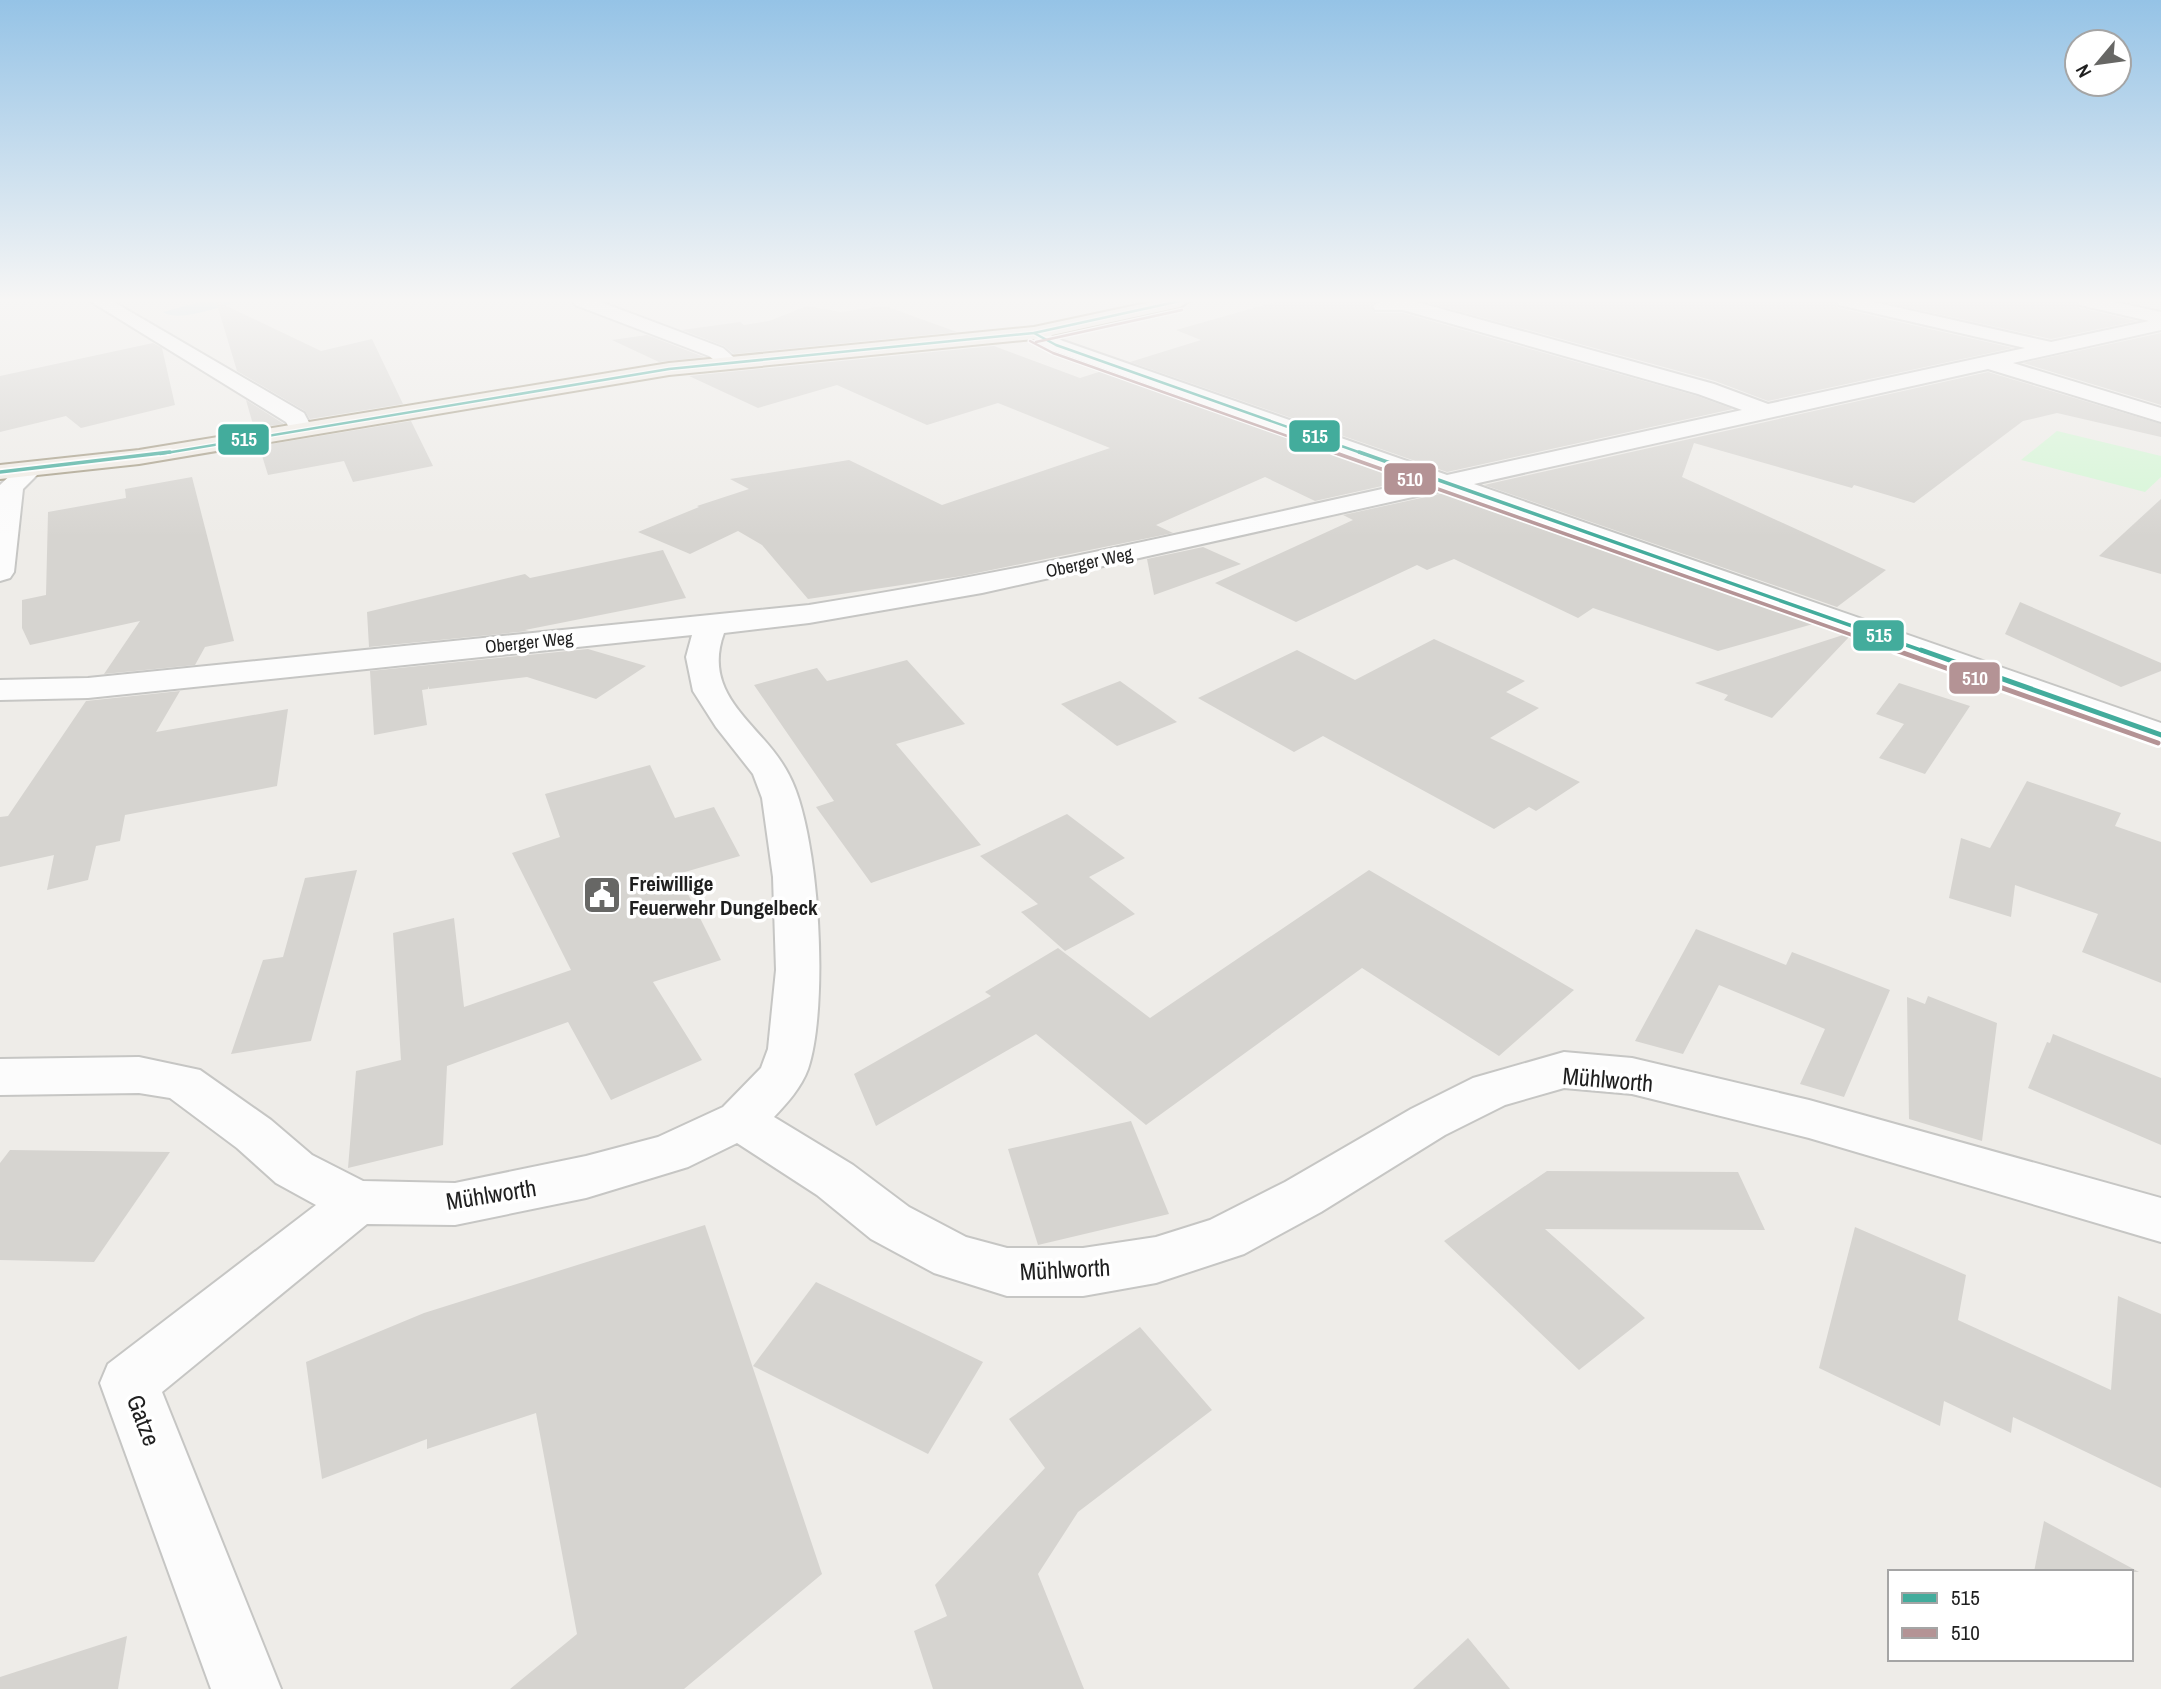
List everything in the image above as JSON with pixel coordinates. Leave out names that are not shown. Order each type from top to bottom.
[{"type":"main road","points":[[0,472],[139,457],[599,380]]},
{"type":"street","points":[[232,380],[296,418],[301,430]]},
{"type":"street","points":[[1154,380],[2161,735]]},
{"type":"street","points":[[1674,380],[1765,411]]},
{"type":"street","name":"Oberger Weg","points":[[0,690],[88,688],[633,631],[711,627],[780,620],[910,599],[1912,380]]},
{"type":"street","points":[[2046,380],[2161,415]]},
{"type":"street","points":[[0,572],[11,487],[30,470]]},
{"type":"street","points":[[711,627],[702,656],[708,692],[772,775],[785,814],[795,882],[795,1028],[783,1073],[740,1120]]},
{"type":"street","name":"Mühlworth","points":[[0,1076],[139,1075],[183,1083],[254,1134],[294,1169],[357,1202],[455,1204],[586,1178],[670,1153],[740,1120],[835,1180],[890,1223],[953,1257],[1007,1272],[1083,1272],[1156,1260],[1225,1238],[1303,1197],[1428,1122],[1490,1091],[1564,1070],[1632,1076],[1809,1119],[2161,1220]]},
{"type":"street","name":"Gatze","points":[[246,1689],[129,1383],[357,1202]]},
{"type":"green space","points":[[2057,431],[2161,456],[2161,477],[2145,492],[2021,460]]},
{"type":"building","points":[[0,380],[169,380],[175,405],[81,428],[66,416],[0,432]]},
{"type":"building","points":[[252,380],[391,380],[403,404],[310,419],[305,411]]},
{"type":"building","points":[[697,380],[1127,380],[1409,480],[1315,501],[1265,477],[1156,525],[1173,533],[962,576],[808,599],[762,545],[738,531],[690,554],[638,532],[699,507],[697,506],[749,489],[730,479],[849,460],[942,505],[1110,448],[998,403],[927,425],[837,385],[758,408]]},
{"type":"building","points":[[1181,380],[1640,380],[1733,409],[1447,472]]},
{"type":"building","points":[[1711,380],[1866,380],[1768,401]]},
{"type":"building","points":[[1953,380],[2014,380],[2161,424],[2161,437],[2057,413],[2023,421],[1914,503],[1694,443],[1682,477],[1886,570],[1837,607],[1484,485]]},
{"type":"building","points":[[2078,380],[2161,380],[2161,405]]},
{"type":"building","points":[[246,400],[284,424],[254,428]]},
{"type":"building","points":[[411,421],[433,466],[353,482],[344,461],[268,475],[259,446]]},
{"type":"building","points":[[192,477],[234,641],[205,647],[195,665],[104,674],[140,621],[30,645],[22,628],[22,600],[46,595],[48,512],[126,498],[125,489]]},
{"type":"building","points":[[1444,493],[1813,624],[1718,651],[1593,608],[1578,618],[1454,559],[1427,570],[1417,565],[1296,622],[1215,583],[1353,520],[1343,515]]},
{"type":"building","points":[[2161,499],[2161,574],[2099,556]]},
{"type":"building","points":[[1203,547],[1241,564],[1154,595],[1147,559]]},
{"type":"building","points":[[663,550],[686,598],[525,630],[529,631],[369,647],[367,612],[525,574],[530,578]]},
{"type":"building","points":[[2020,602],[2161,663],[2161,671],[2121,687],[2005,634]]},
{"type":"building","points":[[1843,635],[1849,637],[1772,718],[1724,700],[1728,695],[1695,683]]},
{"type":"building","points":[[1434,639],[1525,681],[1506,692],[1539,708],[1490,738],[1580,782],[1536,811],[1529,807],[1494,829],[1323,736],[1294,752],[1198,698],[1297,650],[1355,680]]},
{"type":"building","points":[[588,649],[646,666],[596,699],[527,677],[429,689],[428,686],[428,689],[422,690],[427,725],[374,735],[370,671]]},
{"type":"building","points":[[907,660],[965,724],[896,744],[981,845],[871,883],[816,807],[834,801],[754,685],[817,668],[827,681]]},
{"type":"building","points":[[1120,681],[1177,722],[1117,746],[1061,704]]},
{"type":"building","points":[[1899,683],[1970,706],[1925,774],[1879,758],[1904,724],[1876,714]]},
{"type":"building","points":[[180,691],[156,732],[288,709],[277,786],[125,815],[120,841],[96,846],[88,880],[47,890],[54,855],[0,867],[0,817],[8,816],[86,701]]},
{"type":"building","points":[[650,765],[675,818],[714,807],[740,856],[678,874],[721,960],[653,982],[702,1060],[611,1100],[568,1022],[447,1066],[443,1145],[348,1168],[356,1071],[401,1060],[393,933],[454,918],[464,1007],[571,970],[512,853],[560,837],[545,794]]},
{"type":"building","points":[[2027,781],[2121,813],[2115,826],[2161,842],[2161,983],[2082,952],[2098,914],[2015,885],[2011,917],[1949,898],[1961,838],[1990,848]]},
{"type":"building","points":[[1067,814],[1125,858],[1089,877],[1135,914],[1065,951],[1021,912],[1038,904],[980,856]]},
{"type":"building","points":[[357,870],[311,1041],[231,1054],[263,960],[283,957],[305,878]]},
{"type":"building","points":[[1369,870],[1574,990],[1499,1056],[1362,968],[1146,1125],[1036,1034],[876,1126],[854,1074],[991,996],[985,992],[1058,948],[1150,1018]]},
{"type":"building","points":[[1696,929],[1786,965],[1792,952],[1890,990],[1844,1097],[1800,1084],[1825,1029],[1719,985],[1683,1054],[1635,1041]]},
{"type":"building","points":[[1928,996],[1997,1023],[1982,1141],[1909,1119],[1907,997],[1925,1004]]},
{"type":"building","points":[[2053,1034],[2161,1078],[2161,1145],[2028,1088]]},
{"type":"building","points":[[1131,1121],[1169,1214],[1038,1245],[1008,1149]]},
{"type":"building","points":[[10,1150],[170,1152],[94,1262],[0,1260],[0,1163]]},
{"type":"building","points":[[1547,1171],[1738,1172],[1765,1230],[1545,1229],[1645,1318],[1579,1370],[1444,1241]]},
{"type":"building","points":[[705,1225],[822,1574],[684,1689],[510,1689],[577,1634],[536,1413],[427,1449],[427,1439],[322,1479],[306,1362],[424,1313]]},
{"type":"building","points":[[1855,1227],[1966,1275],[1958,1320],[2111,1390],[2118,1296],[2161,1314],[2161,1488],[2013,1417],[2011,1433],[1944,1401],[1940,1426],[1819,1368]]},
{"type":"building","points":[[816,1282],[983,1362],[928,1454],[753,1366]]},
{"type":"building","points":[[1140,1327],[1212,1410],[1078,1512],[1038,1574],[1084,1689],[933,1689],[914,1631],[947,1616],[935,1585],[1045,1468],[1009,1419]]},
{"type":"building","points":[[2044,1521],[2139,1572],[2133,1570],[2034,1570]]},
{"type":"building","points":[[127,1636],[118,1689],[0,1689],[0,1677]]},
{"type":"building","points":[[1468,1638],[1510,1689],[1413,1689]]},
{"type":"transit line","name":"515","points":[[0,472],[139,457],[604,380]]},
{"type":"transit line","name":"510","points":[[1129,380],[2158,743]]},
{"type":"transit line","name":"515","points":[[1155,380],[2161,735]]},
{"type":"place","name":"Freiwillige Feuerwehr Dungelbeck","points":[[602,895]]}]
